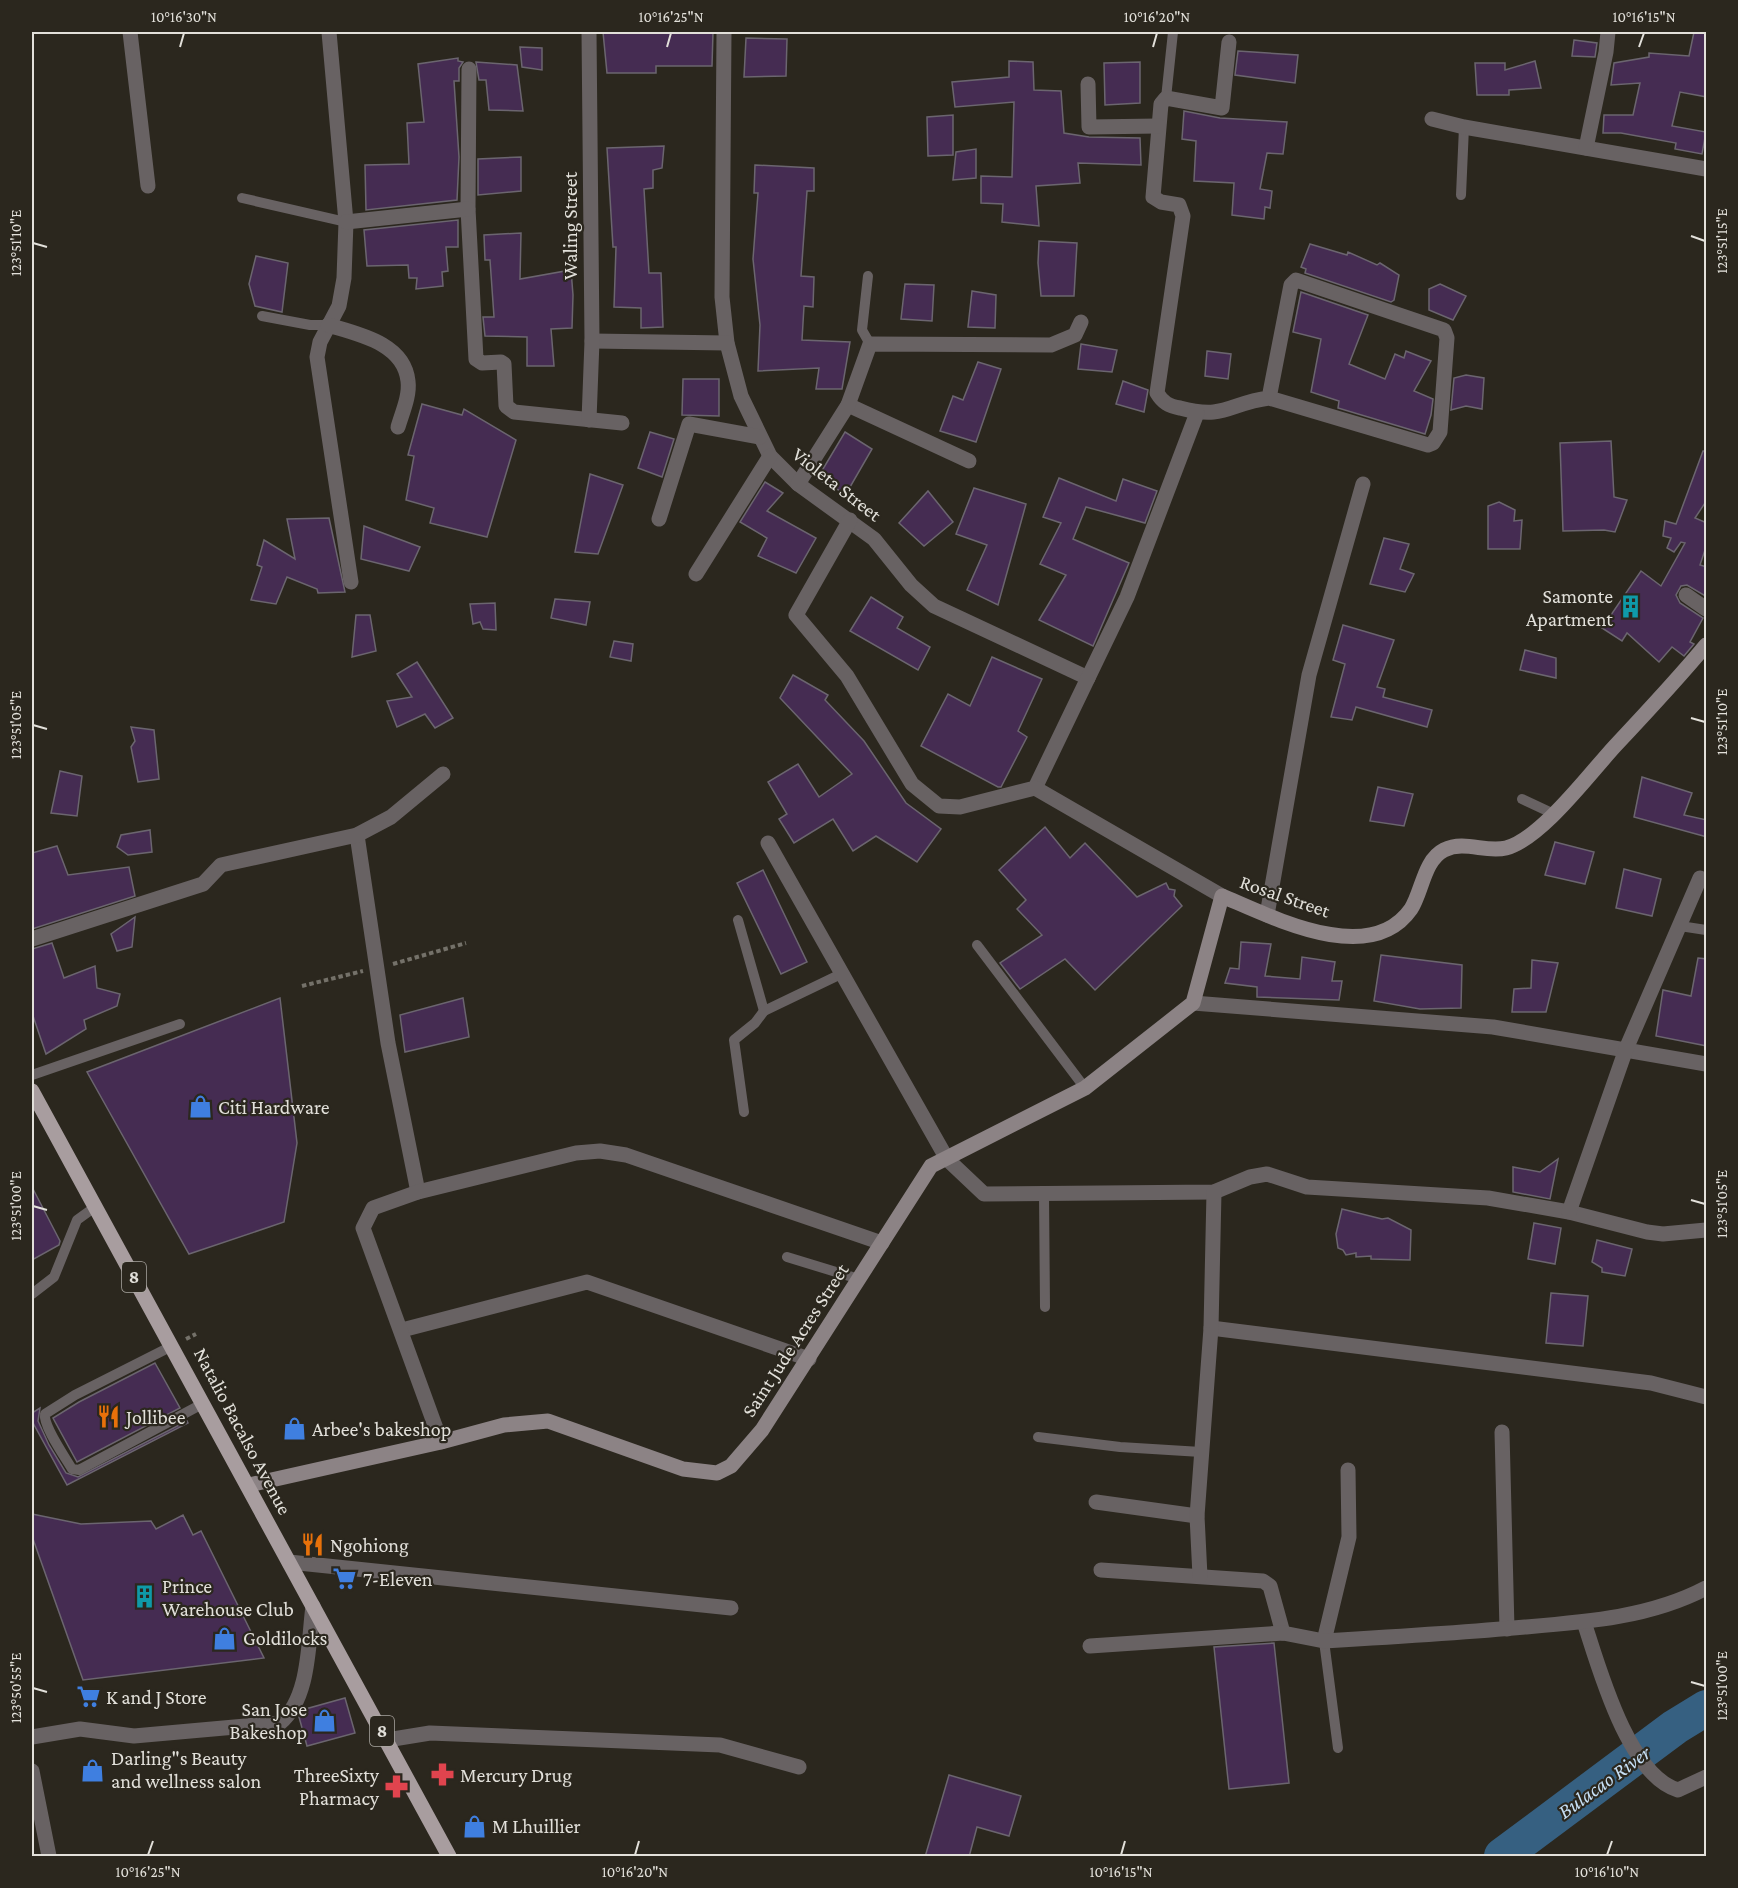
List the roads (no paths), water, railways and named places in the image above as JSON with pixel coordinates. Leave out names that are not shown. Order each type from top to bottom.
[{"type":"main road","name":"Natalio Bacalso Avenue","points":[[32,1091],[249,1485],[449,1857]]},
{"type":"street","points":[[130,32],[148,186]]},
{"type":"street","points":[[329,32],[346,222],[344,279],[339,306],[328,325],[317,357],[351,582]]},
{"type":"street","name":"Waling Street","points":[[589,32],[592,341],[589,420]]},
{"type":"street","name":"Violeta Street","points":[[724,32],[722,297],[727,343],[741,396],[770,456],[798,484],[874,539],[911,585],[934,606],[1088,678]]},
{"type":"street","points":[[1586,148],[1608,32]]},
{"type":"street","points":[[1229,42],[1222,108],[1166,98],[1161,104],[1153,197],[1161,202],[1179,205],[1184,216],[1157,393],[1161,401],[1170,406],[1197,413],[1222,412],[1252,400],[1269,398],[1428,445],[1433,443],[1440,432],[1447,334],[1444,330],[1296,280],[1291,285],[1269,398]]},
{"type":"street","points":[[469,69],[468,209],[476,359],[482,363],[501,362],[504,364],[506,406],[509,410],[622,423]]},
{"type":"street","points":[[1088,84],[1089,127],[1158,126]]},
{"type":"street","points":[[1432,119],[1464,127],[1707,169]]},
{"type":"street","points":[[346,222],[468,209]]},
{"type":"street","points":[[798,484],[848,405],[870,344],[1052,345],[1075,335],[1081,322]]},
{"type":"street","points":[[328,325],[374,339],[392,352],[405,370],[409,382],[398,427]]},
{"type":"street","points":[[592,341],[727,343]]},
{"type":"street","points":[[848,405],[969,461]]},
{"type":"street","points":[[850,520],[796,615],[847,676],[912,784],[939,806],[960,807],[1035,788],[1126,597],[1197,413]]},
{"type":"street","points":[[659,519],[689,424],[760,437]]},
{"type":"street","points":[[696,574],[770,456]]},
{"type":"street","points":[[1268,915],[1309,675],[1363,484]]},
{"type":"street","points":[[1686,595],[1707,609]]},
{"type":"street","name":"Rosal Street","points":[[1035,788],[1222,896],[1268,915],[1340,936],[1372,936],[1391,927],[1411,909],[1428,868],[1441,851],[1457,845],[1505,848],[1524,839],[1554,814],[1707,645]]},
{"type":"street","points":[[32,939],[203,884],[221,864],[357,835],[390,817],[443,774]]},
{"type":"street","points":[[357,835],[388,1043],[418,1192]]},
{"type":"street","points":[[768,843],[948,1159],[975,1188],[984,1194],[1214,1192],[1250,1177],[1267,1174],[1307,1187],[1488,1198],[1569,1212],[1647,1232],[1663,1234],[1707,1230]]},
{"type":"street","points":[[1569,1212],[1626,1049],[1700,878]]},
{"type":"street","points":[[1222,896],[1193,1003],[1493,1027],[1707,1064]]},
{"type":"street","name":"Saint Jude Acres Street","points":[[249,1485],[441,1442],[504,1425],[549,1421],[683,1469],[717,1473],[731,1466],[762,1430],[860,1279],[919,1181],[931,1166],[1085,1088],[1193,1003]]},
{"type":"street","points":[[441,1442],[363,1228],[374,1208],[418,1192],[576,1153],[600,1151],[626,1155],[882,1243]]},
{"type":"street","points":[[1200,1576],[1197,1516],[1211,1328],[1214,1192]]},
{"type":"street","points":[[402,1330],[587,1282],[809,1359]]},
{"type":"street","points":[[1211,1328],[1651,1383],[1707,1397]]},
{"type":"street","points":[[1502,1432],[1506,1629]]},
{"type":"street","points":[[1324,1641],[1349,1537],[1348,1470]]},
{"type":"street","points":[[1096,1502],[1197,1516]]},
{"type":"street","points":[[289,1562],[731,1608]]},
{"type":"street","points":[[1101,1570],[1263,1581],[1268,1583],[1283,1633]]},
{"type":"street","points":[[1090,1646],[1283,1633],[1324,1641],[1584,1622],[1643,1612],[1684,1600],[1707,1588]]},
{"type":"street","points":[[32,1737],[80,1729],[134,1736],[280,1723],[289,1715],[297,1702],[303,1677],[313,1606]]},
{"type":"street","points":[[1584,1622],[1616,1717],[1652,1773],[1665,1786],[1678,1790],[1707,1777]]},
{"type":"street","points":[[387,1740],[430,1733],[720,1745],[799,1767]]},
{"type":"street","points":[[32,1771],[49,1857]]},
{"type":"lane","points":[[1166,98],[1173,32]]},
{"type":"lane","points":[[1461,195],[1464,127]]},
{"type":"lane","points":[[242,198],[346,222]]},
{"type":"lane","points":[[868,276],[862,330],[870,344]]},
{"type":"lane","points":[[262,316],[310,325],[328,325]]},
{"type":"lane","points":[[1522,799],[1554,814]]},
{"type":"lane","points":[[738,920],[764,1011]]},
{"type":"lane","points":[[1680,926],[1707,930]]},
{"type":"lane","points":[[977,945],[1085,1088]]},
{"type":"lane","points":[[744,1112],[734,1040],[755,1023],[764,1011],[841,974]]},
{"type":"lane","points":[[32,1075],[180,1024]]},
{"type":"lane","points":[[1044,1194],[1045,1307]]},
{"type":"lane","points":[[32,1294],[54,1277],[76,1220],[95,1207]]},
{"type":"lane","points":[[787,1257],[860,1279]]},
{"type":"lane","points":[[172,1346],[75,1395],[45,1414],[44,1419],[58,1445],[72,1469],[79,1470],[204,1403]]},
{"type":"lane","points":[[1038,1437],[1120,1447],[1201,1452]]},
{"type":"lane","points":[[1324,1641],[1338,1748]]},
{"type":"waterway","name":"Bulacao River","points":[[1502,1856],[1675,1727],[1706,1708]]},
{"type":"place","name":"Samonte Apartment","points":[[1631,607]]},
{"type":"place","name":"Citi Hardware","points":[[200,1107]]},
{"type":"place","name":"Jollibee","points":[[108,1417]]},
{"type":"place","name":"Arbee's bakeshop","points":[[294,1429]]},
{"type":"place","name":"Ngohiong","points":[[312,1545]]},
{"type":"place","name":"7-Eleven","points":[[345,1579]]},
{"type":"place","name":"Prince Warehouse Club","points":[[144,1597]]},
{"type":"place","name":"Goldilocks","points":[[225,1638]]},
{"type":"place","name":"K and J Store","points":[[88,1697]]},
{"type":"place","name":"San Jose Bakeshop","points":[[325,1721]]},
{"type":"place","name":"Darling\"s Beauty and wellness salon","points":[[93,1770]]},
{"type":"place","name":"Mercury Drug","points":[[442,1775]]},
{"type":"place","name":"ThreeSixty Pharmacy","points":[[397,1787]]},
{"type":"place","name":"M Lhuillier","points":[[474,1826]]}]
